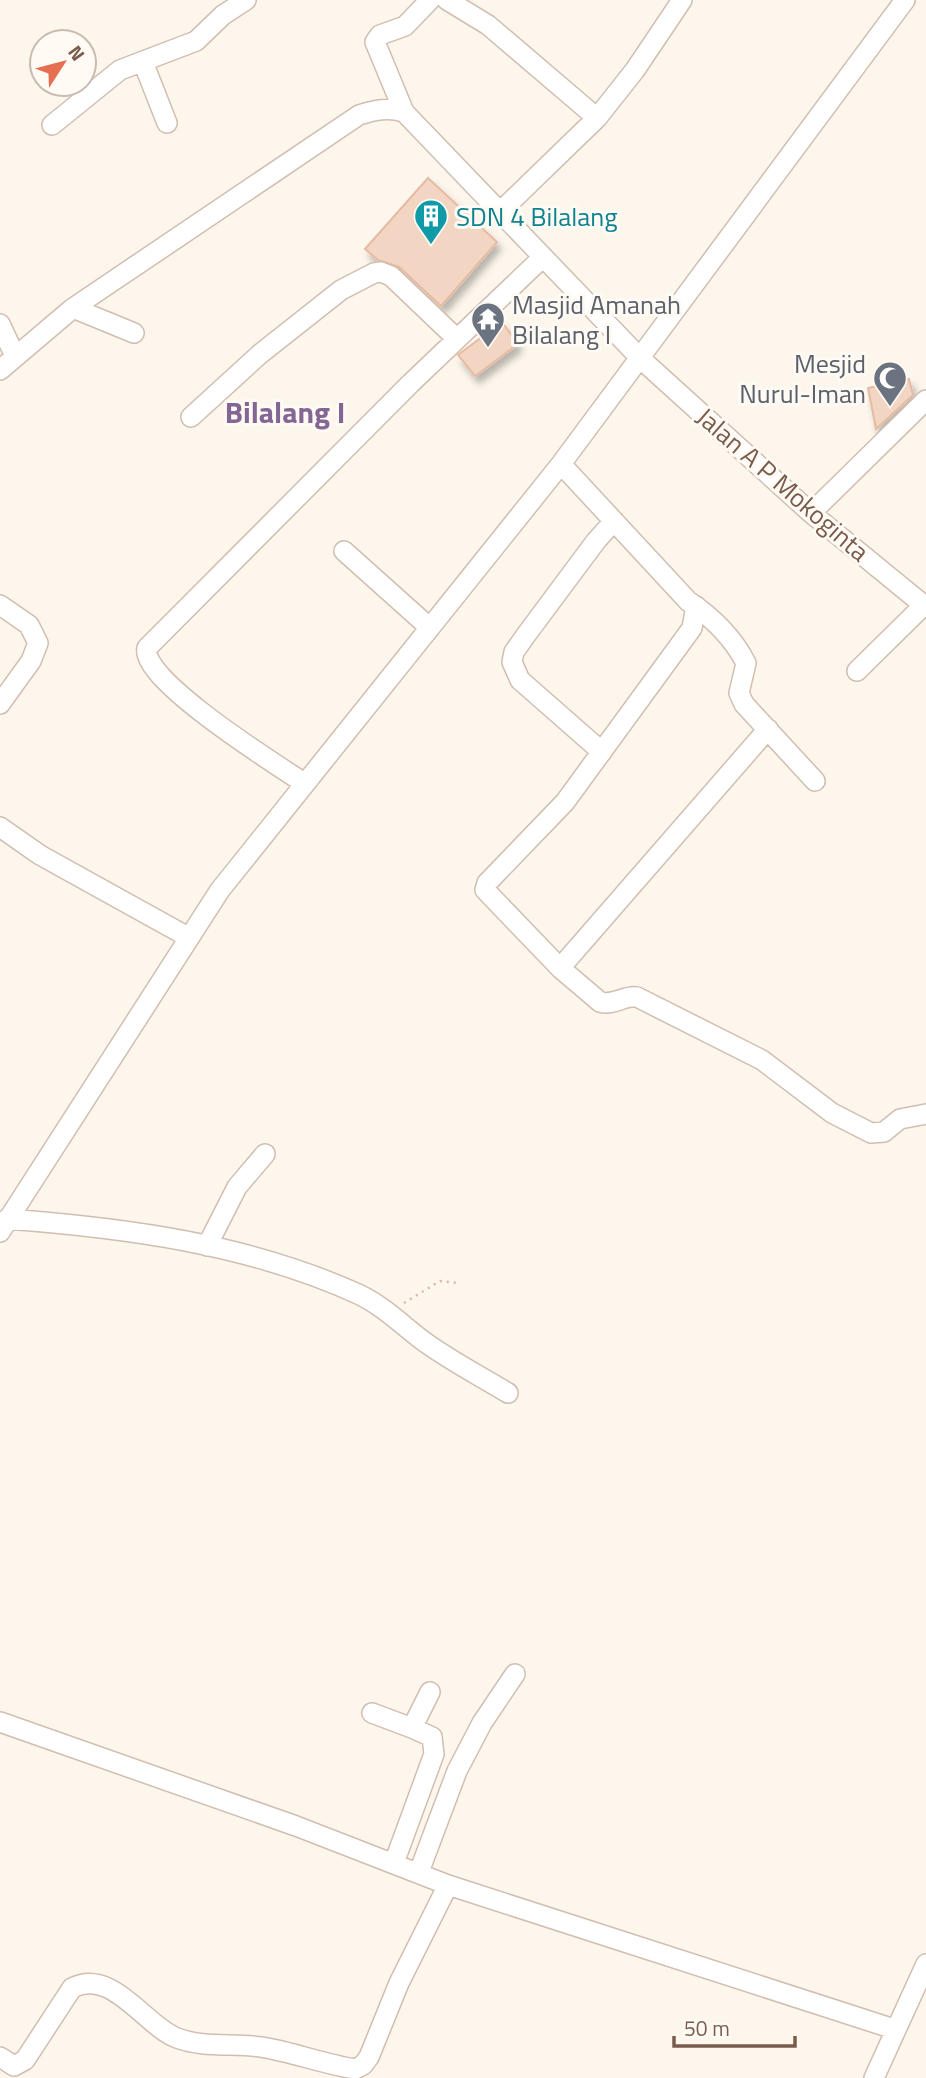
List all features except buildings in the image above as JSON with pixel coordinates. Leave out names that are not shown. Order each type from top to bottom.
[{"type":"street","points":[[52,125],[120,70],[196,41],[223,15],[246,0]]},
{"type":"street","points":[[404,112],[375,42],[380,35],[405,26],[430,0]]},
{"type":"street","points":[[447,0],[497,32],[597,118]]},
{"type":"street","points":[[499,213],[597,118],[635,70],[682,0]]},
{"type":"street","points":[[4,1225],[128,1037],[188,937],[220,890],[561,464],[905,0]]},
{"type":"street","points":[[143,62],[167,123]]},
{"type":"street","points":[[0,370],[73,308],[359,115],[384,109],[404,112]]},
{"type":"street","name":"Jalan A P Mokoginta","points":[[404,112],[641,359],[811,513],[925,606]]},
{"type":"street","points":[[303,783],[172,687],[149,663],[146,651],[182,610],[542,258]]},
{"type":"street","points":[[191,417],[260,354],[341,290],[374,273],[381,272],[391,276],[457,339]]},
{"type":"street","points":[[73,308],[134,332]]},
{"type":"street","points":[[0,324],[16,356]]},
{"type":"street","points":[[811,513],[926,400]]},
{"type":"street","points":[[561,464],[696,606],[707,612],[743,657],[746,666],[739,693],[744,704],[815,781]]},
{"type":"street","points":[[602,752],[520,680],[512,663],[514,652],[526,635],[614,521]]},
{"type":"street","points":[[344,551],[430,628]]},
{"type":"street","points":[[0,606],[29,625],[38,643],[31,661],[0,704]]},
{"type":"street","points":[[696,606],[692,628],[562,806],[485,887],[560,968],[600,1002],[608,1004],[630,996],[638,997],[762,1059],[832,1113],[871,1133],[884,1132],[900,1119],[926,1114]]},
{"type":"street","points":[[857,671],[925,606]]},
{"type":"street","points":[[560,968],[768,729]]},
{"type":"street","points":[[0,827],[40,855],[188,937]]},
{"type":"street","points":[[207,1246],[237,1187],[265,1154]]},
{"type":"street","points":[[4,1225],[118,1230],[243,1252],[274,1261],[359,1295],[386,1311],[424,1342],[508,1393]]},
{"type":"street","points":[[419,1872],[457,1771],[482,1723],[515,1674]]},
{"type":"street","points":[[412,1728],[430,1692]]},
{"type":"street","points":[[372,1713],[432,1737],[434,1754],[394,1863]]},
{"type":"street","points":[[0,1722],[419,1872],[448,1885],[894,2029]]},
{"type":"street","points":[[0,2057],[14,2066],[25,2060],[72,1988],[81,1983],[94,1984],[131,2001],[177,2038],[280,2050],[355,2069],[363,2065],[369,2057],[399,1983],[448,1885]]},
{"type":"street","points":[[874,2078],[894,2029],[926,1964]]},
{"type":"path","points":[[386,1311],[440,1281],[457,1283]]},
{"type":"place","name":"SDN 4 Bilalang","points":[[431,246]]},
{"type":"place","name":"Masjid Amanah Bilalang I","points":[[488,349]]},
{"type":"place","name":"Mesjid Nurul-Iman","points":[[890,408]]},
{"type":"district","name":"Bilalang I","points":[[285,412]]}]
